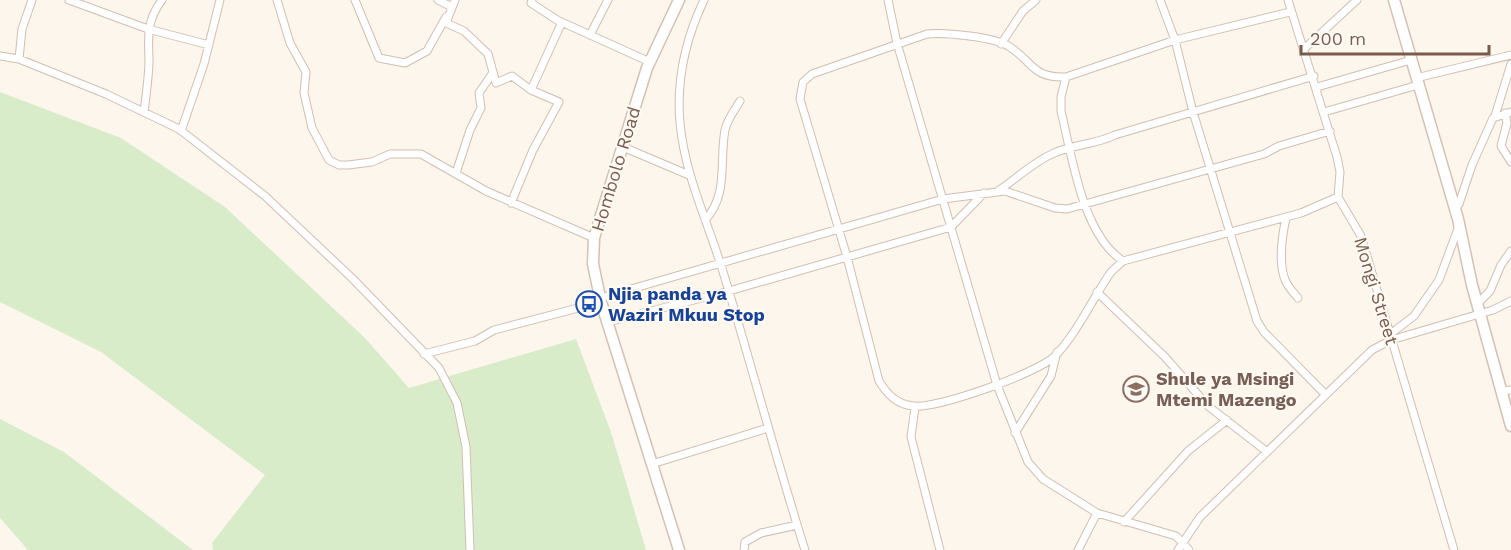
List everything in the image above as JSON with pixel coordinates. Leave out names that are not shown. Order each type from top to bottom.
[{"type":"street","points":[[19,59],[22,29],[32,0]]},
{"type":"street","points":[[69,0],[148,29],[209,45]]},
{"type":"street","points":[[144,112],[149,60],[148,29],[151,16],[162,0]]},
{"type":"street","points":[[182,131],[209,45],[220,0]]},
{"type":"street","points":[[277,0],[290,43],[306,72],[304,93],[309,119],[327,157],[339,165],[348,165],[372,162],[390,154],[421,154],[511,204],[594,238]]},
{"type":"street","points":[[355,0],[379,58],[405,63],[427,51],[440,23],[454,3],[438,0]]},
{"type":"street","points":[[532,0],[531,3],[562,22],[650,62]]},
{"type":"street","points":[[590,35],[608,0]]},
{"type":"street","name":"Hombolo Road","points":[[679,0],[650,62],[594,238],[593,264],[601,300],[679,550]]},
{"type":"street","points":[[704,0],[685,51],[679,85],[680,125],[689,175],[721,264],[805,550]]},
{"type":"street","points":[[888,0],[897,43],[997,385],[1015,434],[1037,474],[1097,513],[1176,536],[1189,550]]},
{"type":"street","points":[[1001,44],[1023,11],[1036,0]]},
{"type":"street","points":[[1160,0],[1175,40],[1209,167],[1257,321],[1264,332],[1324,393]]},
{"type":"street","points":[[1015,434],[1051,376],[1057,352],[1111,272],[1124,261],[1229,231],[1286,218],[1319,207],[1338,197],[1339,166],[1314,76],[1290,12],[1288,0]]},
{"type":"street","points":[[1305,48],[1357,0]]},
{"type":"street","points":[[1394,0],[1455,208],[1479,309],[1506,391],[1511,426]]},
{"type":"street","points":[[1057,352],[1017,378],[915,407],[887,394],[879,381],[800,99],[801,87],[812,74],[927,34],[945,32],[1001,44],[1014,50],[1040,74],[1049,78],[1066,77],[1175,40],[1290,12]]},
{"type":"street","points":[[447,15],[447,24],[464,31],[488,54],[496,83],[512,76],[531,90],[559,102],[533,150],[511,204]]},
{"type":"street","points":[[531,90],[562,22]]},
{"type":"street","points":[[1324,112],[1417,81],[1511,55]]},
{"type":"street","points":[[0,56],[19,59],[144,112],[182,131],[265,196],[353,279],[439,368],[457,402],[466,447],[470,550]]},
{"type":"street","points":[[1317,87],[1411,60]]},
{"type":"street","points":[[1455,208],[1459,204],[1472,165],[1495,116],[1511,64]]},
{"type":"street","points":[[456,173],[470,130],[481,108],[479,93],[492,74]]},
{"type":"street","points":[[997,192],[1044,158],[1070,147],[1104,140],[1314,76]]},
{"type":"street","points":[[1066,77],[1061,111],[1086,205],[1102,242],[1124,261]]},
{"type":"street","points":[[705,220],[719,193],[723,177],[724,133],[740,101]]},
{"type":"street","points":[[1495,116],[1508,112],[1508,123],[1502,146],[1511,162]]},
{"type":"street","points":[[424,354],[475,341],[494,330],[943,199],[997,192],[1015,193],[1055,208],[1086,205],[1209,167],[1264,153],[1279,146],[1330,131]]},
{"type":"street","points":[[623,147],[689,175]]},
{"type":"street","points":[[608,322],[729,291],[951,227],[984,193]]},
{"type":"street","name":"Mongi Street","points":[[1338,197],[1361,236],[1390,338],[1411,398],[1454,550]]},
{"type":"street","points":[[1286,218],[1282,233],[1284,276],[1286,284],[1298,298]]},
{"type":"street","points":[[1178,550],[1200,518],[1266,450],[1324,393],[1414,316],[1439,280],[1459,226]]},
{"type":"street","points":[[1479,309],[1501,265],[1511,251]]},
{"type":"street","points":[[1097,292],[1165,357],[1208,406],[1266,450]]},
{"type":"street","points":[[1390,338],[1479,309],[1511,302]]},
{"type":"street","points":[[915,407],[911,437],[940,550]]},
{"type":"street","points":[[1124,522],[1188,451],[1227,420]]},
{"type":"street","points":[[652,464],[768,428]]},
{"type":"street","points":[[1078,550],[1097,513]]},
{"type":"street","points":[[744,550],[745,542],[754,535],[797,525]]},
{"type":"green space","points":[[0,92],[121,138],[225,207],[365,338],[409,388],[576,339],[612,435],[646,550],[213,550],[212,543],[265,475],[101,352],[0,302]]},
{"type":"green space","points":[[0,419],[64,452],[193,550],[28,550],[0,518]]},
{"type":"place","name":"Njia panda ya Waziri Mkuu Stop","points":[[589,304]]},
{"type":"place","name":"Shule ya Msingi Mtemi Mazengo","points":[[1136,389]]}]
